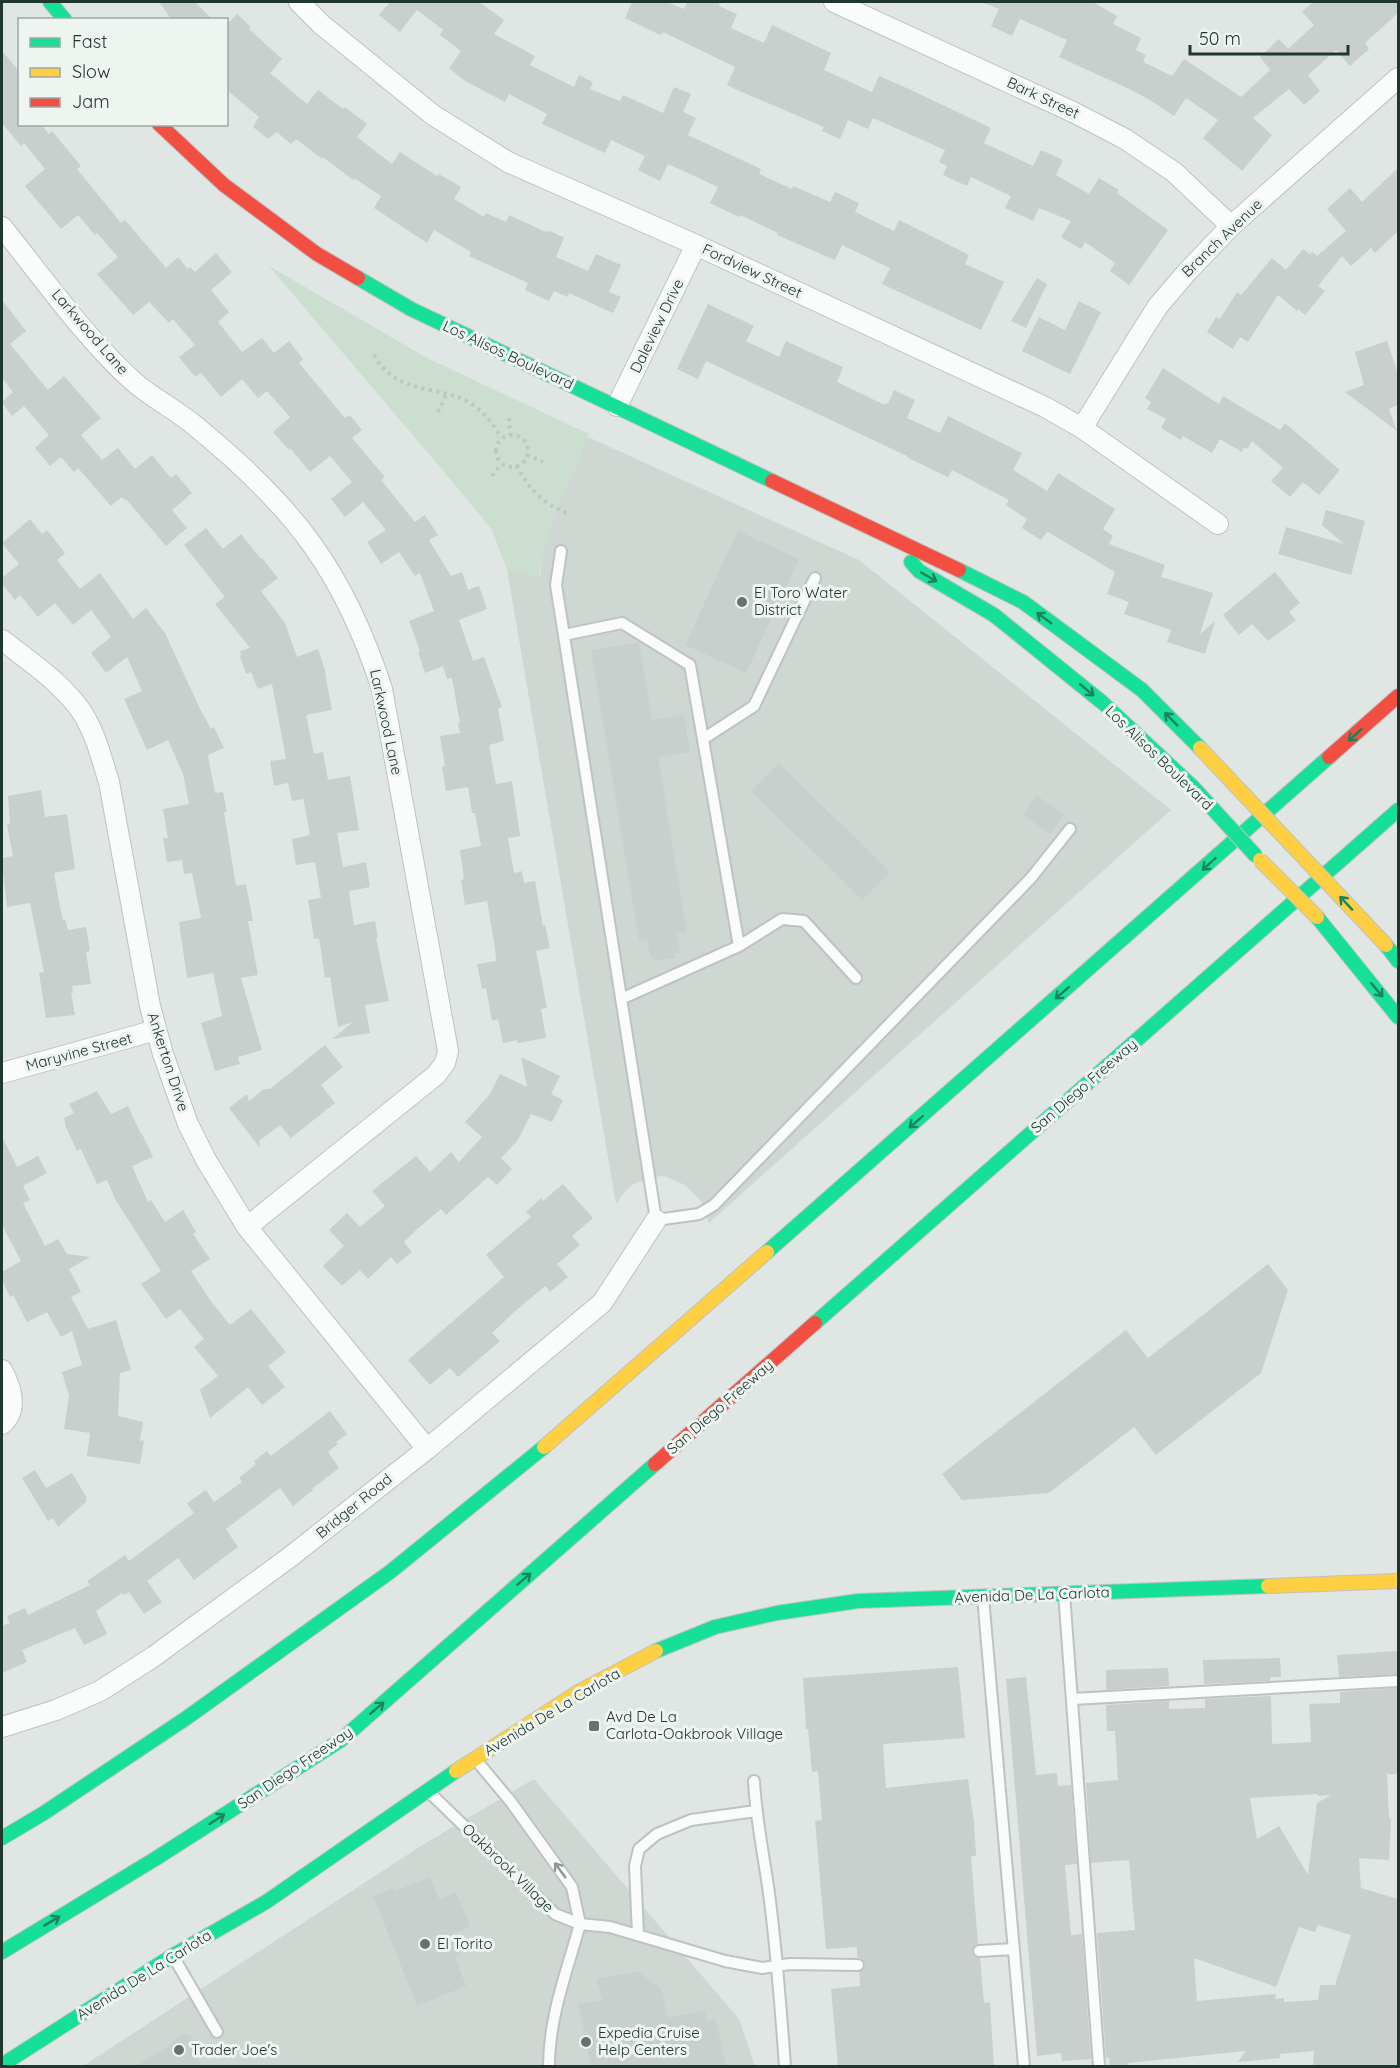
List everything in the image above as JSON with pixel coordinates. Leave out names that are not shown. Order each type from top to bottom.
[{"type":"main road","points":[[50,2],[63,18]]},
{"type":"main road","name":"Los Alisos Boulevard","points":[[161,126],[224,185],[316,254],[411,309],[734,464],[817,501],[1023,602],[1142,690],[1200,748],[1386,945],[1398,961]]},
{"type":"main road","name":"Los Alisos Boulevard","points":[[887,536],[919,572],[994,615],[1052,661],[1103,703],[1192,786],[1256,856],[1317,917],[1398,1017]]},
{"type":"main road","points":[[2,1838],[44,1813],[185,1719],[381,1579],[555,1438],[1398,696]]},
{"type":"main road","name":"San Diego Freeway","points":[[2,1952],[341,1740],[1398,810]]},
{"type":"main road","name":"Avenida De La Carlota","points":[[2,2065],[172,1956],[266,1902],[428,1790],[580,1691],[655,1652],[715,1627],[777,1613],[858,1601],[1398,1581]]},
{"type":"street","name":"Fordview Street","points":[[299,2],[322,25],[434,115],[508,162],[696,245],[1045,407],[1082,428],[1218,524]]},
{"type":"street","name":"Bark Street","points":[[834,2],[1125,138],[1174,172],[1231,226]]},
{"type":"street","name":"Branch Avenue","points":[[1082,428],[1158,306],[1187,272],[1231,226],[1398,78]]},
{"type":"street","name":"Larkwood Lane","points":[[2,227],[102,350],[135,383],[196,426],[234,457],[288,511],[309,538],[346,597],[364,638],[382,689],[448,1051],[445,1064],[436,1075],[247,1227]]},
{"type":"street","name":"Daleview Drive","points":[[617,406],[696,245]]},
{"type":"street","name":"Ankerton Drive","points":[[2,640],[48,675],[64,691],[80,709],[99,748],[109,782],[141,965],[156,1030],[188,1124],[206,1160],[247,1227],[427,1449]]},
{"type":"street","name":"Maryvine Street","points":[[2,1073],[156,1030]]},
{"type":"street","name":"Bridger Road","points":[[2,1727],[56,1710],[100,1691],[153,1657],[290,1557],[427,1449],[602,1303],[656,1220]]},
{"type":"street","points":[[2,1370],[12,1393],[12,1405],[6,1421],[2,1424]]},
{"type":"lane","points":[[561,551],[556,585],[656,1220],[699,1214],[714,1205],[1031,878],[1070,829]]},
{"type":"lane","points":[[703,739],[754,706],[815,578]]},
{"type":"lane","points":[[564,635],[622,623],[690,665],[739,946]]},
{"type":"lane","points":[[621,999],[739,946],[782,920],[804,921],[856,978]]},
{"type":"lane","points":[[1064,1593],[1099,2067]]},
{"type":"lane","points":[[983,1596],[1024,2067]]},
{"type":"lane","points":[[1072,1700],[1398,1681]]},
{"type":"lane","name":"Oakbrook Village","points":[[475,1759],[511,1802],[572,1887],[580,1924]]},
{"type":"lane","points":[[754,1781],[756,1811],[770,1898],[785,2067]]},
{"type":"lane","name":"Oakbrook Village","points":[[428,1790],[555,1914],[580,1924]]},
{"type":"lane","points":[[638,1935],[635,1866],[639,1849],[657,1834],[691,1820],[756,1811]]},
{"type":"lane","points":[[549,2067],[549,2040],[556,2007],[580,1924],[610,1927],[725,1960],[762,1968],[790,1964],[858,1965]]},
{"type":"lane","points":[[979,1951],[1014,1949]]},
{"type":"lane","points":[[172,1956],[217,2032]]},
{"type":"path","points":[[374,356],[379,364],[403,383],[470,403],[495,426],[501,438]]},
{"type":"path","points":[[438,412],[446,395]]},
{"type":"path","points":[[509,418],[510,435]]},
{"type":"path","points":[[510,435],[522,439],[528,450],[524,461],[513,468],[501,464],[496,454],[496,447],[501,438],[510,435]]},
{"type":"path","points":[[527,455],[543,462]]},
{"type":"path","points":[[492,476],[501,464]]},
{"type":"path","points":[[516,466],[531,490],[547,503],[568,514]]},
{"type":"shaded area","name":"El Toro Water District","points":[[588,437],[859,560],[1171,810],[709,1223],[701,1201],[685,1185],[664,1176],[635,1183],[627,1189],[616,1204],[507,570],[540,577],[543,548],[552,517]]},
{"type":"shaded area","points":[[534,1779],[739,2019],[755,2066],[83,2066],[424,1844]]},
{"type":"green space","points":[[269,266],[427,358],[589,434],[552,521],[539,577],[507,570],[492,530]]},
{"type":"building","points":[[159,2],[195,2],[211,18],[171,18]]},
{"type":"building","points":[[390,2],[479,2],[504,20],[494,34],[535,56],[530,65],[574,87],[579,75],[593,82],[590,89],[620,101],[623,95],[663,113],[674,87],[691,94],[683,112],[696,118],[688,135],[761,169],[759,174],[792,189],[793,186],[830,202],[835,192],[859,203],[855,212],[894,231],[899,220],[969,255],[965,264],[1004,282],[981,330],[882,284],[890,268],[842,245],[835,260],[710,203],[718,187],[668,164],[660,181],[638,170],[645,156],[611,140],[605,153],[542,124],[547,114],[509,94],[505,102],[465,81],[449,68],[461,51],[440,35],[443,30],[417,10],[400,32],[379,15]]},
{"type":"building","points":[[632,2],[667,2],[684,9],[687,2],[720,2],[719,6],[737,14],[731,28],[764,43],[772,25],[831,53],[824,70],[872,92],[879,76],[909,89],[991,128],[984,143],[1033,166],[1041,150],[1063,160],[1056,175],[1089,194],[1099,178],[1119,190],[1117,193],[1168,230],[1129,285],[1110,271],[1115,263],[1085,242],[1081,249],[1061,237],[1071,221],[1039,208],[1033,221],[1005,208],[1011,196],[971,177],[967,186],[943,175],[947,166],[939,162],[945,150],[873,118],[868,129],[848,120],[840,139],[822,131],[824,127],[735,89],[727,85],[735,67],[663,32],[662,35],[658,34],[625,18]]},
{"type":"building","points":[[982,2],[1093,2],[1117,16],[1113,24],[1141,38],[1136,50],[1146,55],[1143,62],[1172,76],[1184,59],[1241,97],[1270,70],[1260,57],[1279,39],[1288,49],[1314,25],[1302,12],[1313,2],[1398,2],[1398,13],[1365,43],[1369,49],[1350,66],[1336,50],[1308,75],[1320,91],[1304,105],[1289,89],[1253,118],[1272,135],[1242,171],[1203,138],[1218,120],[1186,98],[1174,116],[1127,88],[1059,57],[1067,40],[1020,19],[1012,36],[991,26],[999,9]]},
{"type":"building","points":[[237,14],[251,27],[249,29],[282,59],[270,73],[307,104],[318,90],[367,124],[357,137],[392,164],[400,152],[437,176],[439,174],[461,187],[454,199],[484,217],[486,213],[506,222],[509,215],[563,237],[556,257],[588,271],[596,254],[621,265],[609,292],[621,297],[613,313],[569,293],[568,297],[554,291],[549,301],[525,290],[528,283],[469,256],[471,252],[434,230],[427,243],[374,208],[381,196],[354,178],[353,180],[296,139],[291,144],[277,132],[268,139],[253,127],[259,117],[228,91],[228,23]]},
{"type":"building","points":[[2,51],[18,70],[18,126],[44,126],[49,134],[52,131],[81,166],[77,169],[121,223],[125,220],[166,268],[178,257],[188,269],[190,267],[195,272],[216,253],[232,272],[211,290],[229,312],[218,322],[242,352],[262,338],[274,353],[289,341],[303,359],[299,363],[345,418],[350,415],[362,430],[352,438],[385,477],[381,480],[415,522],[425,515],[438,535],[429,540],[451,576],[462,572],[468,590],[479,586],[487,609],[459,620],[473,661],[484,657],[502,707],[498,708],[504,741],[489,745],[496,784],[512,781],[520,836],[508,838],[514,873],[522,871],[524,883],[535,881],[543,926],[545,925],[550,948],[536,951],[547,1008],[541,1009],[546,1038],[503,1043],[498,1019],[492,1021],[486,988],[482,989],[477,964],[496,961],[495,948],[487,901],[465,905],[460,850],[481,846],[468,787],[446,791],[440,736],[460,733],[458,723],[460,723],[452,678],[447,679],[443,666],[425,673],[409,621],[434,611],[420,573],[415,576],[399,552],[381,564],[367,542],[386,530],[363,502],[345,517],[331,499],[352,482],[330,456],[310,472],[290,448],[289,450],[273,432],[290,417],[267,391],[258,398],[242,379],[221,397],[201,373],[195,377],[179,357],[195,345],[173,319],[169,323],[149,302],[133,315],[97,274],[118,257],[78,215],[61,229],[25,186],[45,169],[24,143],[21,146],[2,123]]},
{"type":"building","points":[[1398,168],[1398,231],[1375,253],[1371,248],[1351,266],[1342,256],[1318,286],[1325,291],[1305,315],[1278,295],[1248,342],[1240,337],[1233,349],[1207,332],[1216,317],[1220,319],[1237,292],[1241,295],[1272,258],[1286,270],[1303,249],[1317,256],[1346,231],[1327,209],[1350,188],[1362,202]]},
{"type":"building","points":[[1037,278],[1047,284],[1026,328],[1011,321]]},
{"type":"building","points":[[2,300],[26,331],[10,344],[32,371],[48,390],[64,376],[101,418],[81,435],[102,460],[118,448],[135,469],[152,455],[171,478],[176,474],[192,493],[172,510],[187,528],[166,546],[126,499],[122,497],[111,506],[78,468],[74,472],[61,457],[50,466],[35,448],[49,435],[24,406],[12,416],[2,402],[13,392],[2,378]]},
{"type":"building","points":[[1079,301],[1101,312],[1070,374],[1022,351],[1039,317],[1065,330]]},
{"type":"building","points":[[708,304],[754,326],[746,341],[779,357],[786,341],[843,367],[837,382],[885,405],[888,404],[894,390],[915,400],[907,418],[940,433],[948,416],[1022,453],[1013,470],[1047,491],[1058,473],[1115,509],[1103,529],[1113,536],[1109,544],[1165,565],[1161,577],[1213,593],[1200,634],[1215,621],[1205,654],[1167,642],[1171,630],[1124,614],[1129,602],[1107,594],[1115,572],[1048,532],[1041,540],[1022,528],[1027,519],[1006,505],[1009,500],[952,470],[948,477],[706,361],[698,379],[677,369]]},
{"type":"building","points":[[1387,341],[1398,374],[1398,405],[1389,409],[1397,431],[1345,392],[1364,385],[1355,352]]},
{"type":"building","points":[[1163,368],[1219,404],[1223,396],[1280,430],[1285,423],[1340,470],[1319,495],[1303,482],[1290,497],[1271,481],[1283,468],[1252,441],[1247,449],[1244,447],[1242,452],[1220,439],[1212,453],[1183,436],[1181,440],[1161,428],[1166,419],[1147,409],[1151,402],[1145,398]]},
{"type":"building","points":[[1326,510],[1365,521],[1351,575],[1278,554],[1286,527],[1344,544],[1322,525]]},
{"type":"building","points":[[30,519],[42,534],[47,530],[65,553],[57,560],[80,589],[100,573],[133,619],[146,608],[165,633],[199,707],[211,729],[214,727],[224,748],[208,755],[215,793],[223,792],[236,886],[246,884],[253,921],[248,921],[258,975],[241,978],[262,1050],[238,1057],[240,1064],[215,1071],[201,1023],[222,1016],[213,973],[187,978],[179,922],[201,918],[192,873],[184,874],[182,860],[167,862],[163,838],[168,838],[163,809],[189,804],[183,774],[168,740],[147,750],[124,699],[142,691],[127,657],[106,673],[91,653],[111,637],[91,610],[73,625],[55,603],[38,617],[20,595],[15,600],[2,584],[2,578],[19,564],[2,543]]},
{"type":"building","points":[[206,528],[223,549],[241,534],[262,558],[278,578],[261,591],[285,623],[297,657],[318,649],[326,673],[332,710],[306,715],[314,754],[323,752],[328,780],[350,776],[359,830],[337,833],[343,867],[366,862],[370,887],[349,891],[354,925],[375,921],[378,938],[376,938],[389,1001],[365,1005],[370,1033],[332,1039],[353,1022],[338,1027],[330,977],[325,978],[319,938],[314,939],[308,900],[321,898],[315,862],[296,865],[292,839],[310,835],[304,802],[303,799],[292,801],[288,783],[274,786],[270,761],[286,759],[272,684],[258,689],[251,672],[246,674],[240,651],[250,648],[215,604],[225,597],[184,545]]},
{"type":"building","name":"El Toro Water District","points":[[738,531],[799,559],[746,673],[685,645]]},
{"type":"building","points":[[1275,572],[1300,603],[1289,612],[1296,620],[1268,641],[1252,624],[1239,635],[1223,615]]},
{"type":"building","points":[[639,642],[652,720],[684,714],[690,752],[658,757],[687,932],[676,934],[680,953],[675,953],[675,958],[655,961],[655,957],[651,958],[647,939],[639,940],[591,650]]},
{"type":"building","points":[[779,763],[890,872],[862,900],[751,791]]},
{"type":"building","points":[[41,790],[45,817],[67,814],[75,869],[54,873],[63,920],[65,919],[68,930],[86,927],[90,951],[86,952],[91,984],[72,986],[75,1015],[46,1018],[39,973],[44,972],[30,903],[7,907],[2,864],[2,858],[13,856],[7,825],[10,824],[8,796]]},
{"type":"building","points":[[1036,795],[1064,814],[1051,834],[1023,815]]},
{"type":"building","points":[[325,1045],[343,1067],[321,1085],[335,1103],[291,1138],[280,1125],[259,1141],[260,1148],[229,1108],[247,1094],[249,1101],[264,1089],[270,1089]]},
{"type":"building","points":[[521,1057],[560,1076],[551,1094],[563,1100],[552,1122],[531,1114],[518,1140],[501,1158],[512,1169],[497,1185],[488,1177],[446,1215],[441,1209],[415,1231],[404,1242],[412,1252],[397,1264],[391,1257],[368,1279],[360,1270],[342,1286],[323,1266],[344,1246],[329,1230],[347,1213],[360,1227],[385,1206],[372,1191],[416,1156],[430,1172],[451,1152],[459,1162],[482,1137],[465,1122],[490,1094],[500,1074],[527,1087]]},
{"type":"building","points":[[97,1091],[111,1114],[128,1106],[153,1157],[132,1166],[148,1202],[151,1200],[165,1222],[183,1210],[196,1232],[193,1234],[210,1259],[191,1271],[210,1300],[230,1325],[251,1309],[286,1352],[268,1366],[285,1387],[262,1405],[248,1387],[210,1418],[200,1390],[218,1376],[194,1347],[204,1339],[180,1309],[166,1319],[141,1284],[161,1271],[115,1199],[107,1180],[97,1184],[81,1149],[77,1151],[66,1127],[64,1118],[74,1113],[69,1104]]},
{"type":"building","points":[[2,1136],[17,1167],[38,1156],[47,1173],[23,1186],[30,1200],[23,1203],[45,1246],[58,1239],[67,1254],[90,1257],[69,1269],[81,1292],[71,1297],[88,1329],[116,1320],[131,1370],[120,1373],[118,1416],[143,1422],[140,1440],[144,1441],[140,1464],[87,1456],[90,1433],[64,1429],[69,1396],[62,1372],[82,1365],[72,1331],[61,1337],[47,1312],[27,1322],[13,1295],[10,1297],[2,1280],[2,1272],[21,1261],[2,1225]]},
{"type":"building","points":[[563,1184],[593,1218],[572,1236],[580,1245],[557,1264],[568,1277],[550,1292],[545,1286],[512,1314],[492,1333],[500,1341],[458,1377],[450,1368],[430,1385],[408,1360],[504,1277],[486,1255],[531,1217],[526,1212],[541,1198],[543,1201]]},
{"type":"building","points":[[1268,1264],[1288,1290],[1261,1373],[1156,1455],[1134,1427],[1049,1493],[962,1500],[942,1474],[1126,1330],[1148,1358]]},
{"type":"building","points":[[330,1411],[347,1434],[328,1452],[339,1468],[293,1506],[280,1488],[226,1529],[238,1547],[194,1580],[178,1558],[147,1581],[162,1602],[144,1614],[129,1592],[124,1595],[122,1593],[96,1611],[107,1634],[84,1645],[75,1628],[22,1650],[27,1662],[2,1673],[2,1626],[10,1623],[7,1616],[25,1608],[28,1615],[90,1585],[87,1581],[125,1555],[129,1561],[194,1513],[187,1503],[206,1490],[214,1502],[242,1482],[239,1478],[256,1464],[254,1461],[267,1451],[271,1456]]},
{"type":"building","points":[[35,1470],[46,1488],[72,1473],[87,1498],[85,1499],[87,1501],[58,1527],[53,1518],[48,1521],[22,1478]]},
{"type":"building","points":[[1398,1651],[1398,1674],[1339,1677],[1337,1655]]},
{"type":"building","points":[[1280,1658],[1281,1677],[1270,1677],[1270,1681],[1204,1684],[1203,1660]]},
{"type":"building","points":[[958,1667],[965,1738],[883,1744],[886,1788],[968,1779],[976,1856],[971,1856],[978,1944],[973,1947],[972,1952],[975,1957],[980,1958],[984,2003],[990,2002],[994,2067],[838,2067],[831,1989],[860,1986],[859,1972],[864,1969],[865,1965],[862,1959],[857,1957],[857,1947],[826,1949],[815,1821],[822,1820],[818,1771],[812,1772],[808,1729],[806,1729],[803,1678]]},
{"type":"building","points":[[1168,1668],[1169,1686],[1106,1690],[1106,1670]]},
{"type":"building","points":[[1026,1677],[1036,1775],[1057,1773],[1058,1786],[1071,1785],[1077,1864],[1065,1865],[1071,1935],[1082,1934],[1091,2059],[1062,2061],[1061,2053],[1037,2056],[1006,1679]]},
{"type":"building","points":[[1398,1688],[1398,1774],[1387,1774],[1389,1817],[1391,1819],[1389,1860],[1359,1858],[1361,1888],[1398,1899],[1398,2067],[1313,2067],[1314,2051],[1280,2054],[1280,2058],[1238,2062],[1246,2051],[1128,2063],[1128,2067],[1110,2067],[1109,2058],[1106,2058],[1097,1933],[1135,1930],[1129,1860],[1091,1863],[1086,1783],[1118,1780],[1115,1731],[1107,1731],[1106,1705],[1169,1701],[1169,1709],[1205,1708],[1205,1699],[1271,1696],[1272,1744],[1311,1742],[1309,1704],[1340,1703],[1340,1692]],"holes":[[[1318,1794],[1318,1796],[1331,1795],[1317,1803],[1308,1875],[1279,1826],[1257,1839],[1250,1798]],[[1318,1925],[1351,1935],[1335,1985],[1320,1985],[1318,2000],[1284,2002],[1284,1998],[1275,1999],[1276,1994],[1197,2001],[1194,1958],[1276,1987],[1299,1927],[1315,1932]]]},
{"type":"building","name":"El Torito","points":[[430,1877],[439,1899],[456,1892],[470,1927],[452,1934],[461,1955],[455,1957],[466,1986],[417,2006],[373,1896],[394,1888],[395,1891]]},
{"type":"building","points":[[638,1971],[661,1989],[668,2018],[705,2010],[707,2021],[716,2019],[726,2067],[591,2067],[578,2004],[602,2000],[597,1979]]},
{"type":"building","name":"Trader Joe's","points":[[184,2034],[191,2036],[195,2041],[196,2056],[202,2067],[134,2067],[170,2045],[178,2036]]},
{"type":"traffic: fast","points":[[50,2],[63,18]]},
{"type":"traffic: fast","points":[[358,278],[411,309],[772,481]]},
{"type":"traffic: fast","points":[[911,562],[919,571],[994,615],[1103,703],[1192,786]]},
{"type":"traffic: fast","points":[[959,570],[1023,602],[1142,690],[1200,748]]},
{"type":"traffic: fast","points":[[767,1252],[1329,757]]},
{"type":"traffic: fast","points":[[1192,786],[1256,856]]},
{"type":"traffic: fast","points":[[815,1323],[1398,810]]},
{"type":"traffic: fast","points":[[1317,917],[1398,1017]]},
{"type":"traffic: fast","points":[[1386,945],[1398,961]]},
{"type":"traffic: fast","points":[[2,1838],[44,1813],[185,1719],[390,1572],[544,1447]]},
{"type":"traffic: fast","points":[[2,1952],[155,1859],[341,1740],[655,1464]]},
{"type":"traffic: fast","points":[[656,1651],[715,1627],[777,1613],[858,1601],[1268,1586]]},
{"type":"traffic: fast","points":[[2,2065],[172,1956],[266,1902],[456,1771]]},
{"type":"traffic: slow","points":[[1200,748],[1386,945]]},
{"type":"traffic: slow","points":[[1260,860],[1317,917]]},
{"type":"traffic: slow","points":[[544,1447],[767,1252]]},
{"type":"traffic: slow","points":[[1268,1586],[1398,1581]]},
{"type":"traffic: slow","points":[[456,1771],[580,1691],[656,1651]]},
{"type":"traffic: jam","points":[[161,126],[224,185],[317,254],[358,278]]},
{"type":"traffic: jam","points":[[772,481],[959,570]]},
{"type":"traffic: jam","points":[[1329,757],[1398,696]]},
{"type":"traffic: jam","points":[[655,1464],[815,1323]]},
{"type":"place","name":"El Toro Water District","points":[[742,602]]},
{"type":"place","name":"Avd De La Carlota-Oakbrook Village","points":[[594,1726]]},
{"type":"place","name":"El Torito","points":[[425,1944]]},
{"type":"place","name":"Expedia Cruise Help Centers","points":[[586,2042]]},
{"type":"place","name":"Trader Joe's","points":[[179,2050]]}]
